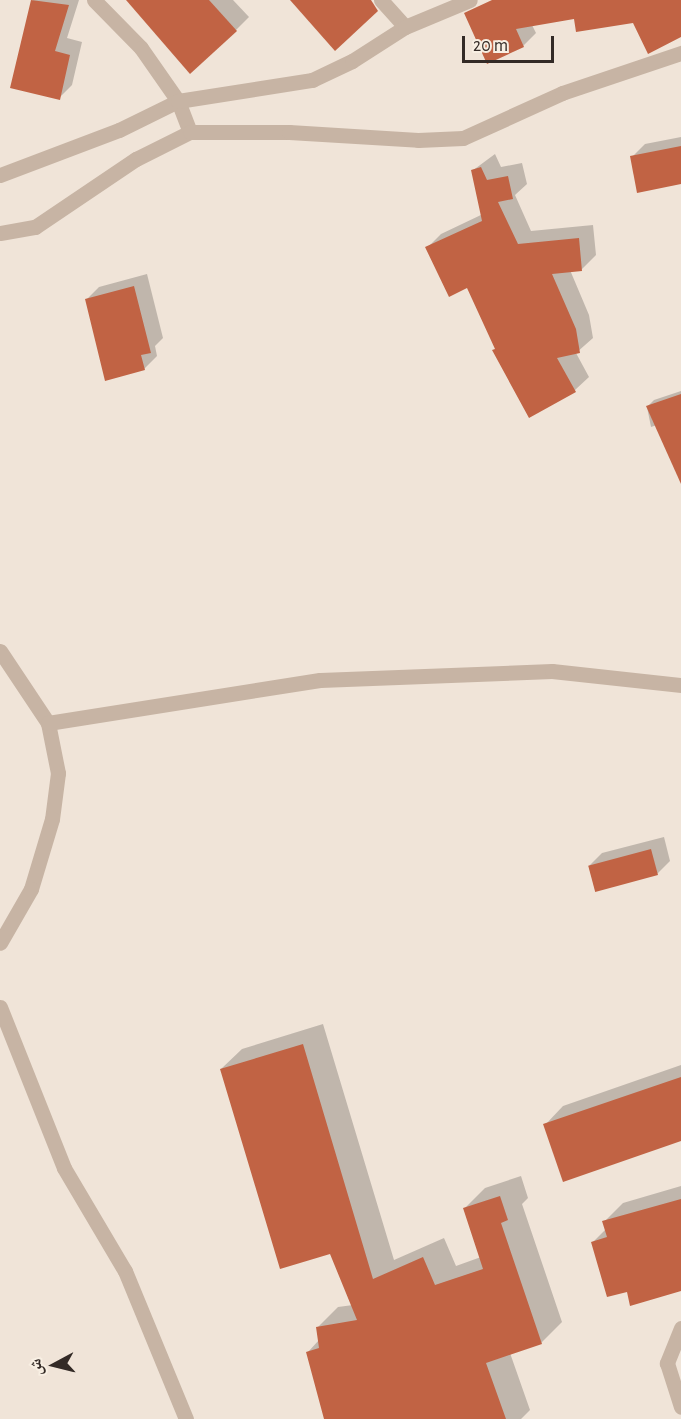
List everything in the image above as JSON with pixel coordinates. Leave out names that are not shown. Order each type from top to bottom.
[{"type":"street","points":[[94,0],[141,48],[178,101],[190,132]]},
{"type":"street","points":[[381,0],[405,27]]},
{"type":"street","points":[[0,175],[119,130],[178,101],[312,81],[352,61],[405,27],[470,0]]},
{"type":"street","points":[[0,233],[35,227],[152,149],[190,132],[289,132],[418,140],[463,138],[562,93],[681,53]]},
{"type":"street","points":[[0,651],[48,723],[58,773],[52,819],[31,889],[0,943]]},
{"type":"street","points":[[48,723],[320,680],[552,671],[681,685]]},
{"type":"street","points":[[0,1007],[64,1168],[124,1271],[186,1419]]},
{"type":"street","points":[[681,1328],[667,1364],[681,1407]]},
{"type":"building","points":[[31,0],[69,5],[55,51],[70,55],[60,100],[10,88]]},
{"type":"building","points":[[126,0],[209,0],[237,31],[190,74]]},
{"type":"building","points":[[290,0],[371,0],[378,11],[335,51]]},
{"type":"building","points":[[492,0],[681,0],[681,37],[648,54],[633,23],[576,32],[574,19],[516,29],[524,47],[487,64],[464,13]]},
{"type":"building","points":[[681,146],[681,184],[637,193],[630,156]]},
{"type":"building","points":[[481,167],[487,180],[508,176],[513,199],[498,202],[518,244],[579,238],[582,271],[552,274],[576,329],[580,353],[557,358],[576,392],[529,418],[492,350],[495,349],[467,288],[449,297],[425,247],[482,221],[471,170]]},
{"type":"building","points":[[134,286],[151,353],[141,355],[145,370],[105,381],[85,299]]},
{"type":"building","points":[[681,394],[681,484],[646,406]]},
{"type":"building","points":[[651,849],[658,875],[595,892],[588,866]]},
{"type":"building","points":[[303,1044],[373,1279],[423,1257],[435,1285],[483,1269],[463,1208],[500,1196],[508,1220],[501,1223],[542,1344],[486,1363],[506,1419],[324,1419],[306,1352],[319,1348],[316,1327],[357,1320],[330,1254],[280,1269],[220,1069]]},
{"type":"building","points":[[681,1077],[681,1141],[563,1182],[543,1124]]},
{"type":"building","points":[[681,1199],[681,1291],[630,1306],[627,1292],[607,1297],[591,1242],[607,1237],[602,1221]]}]
